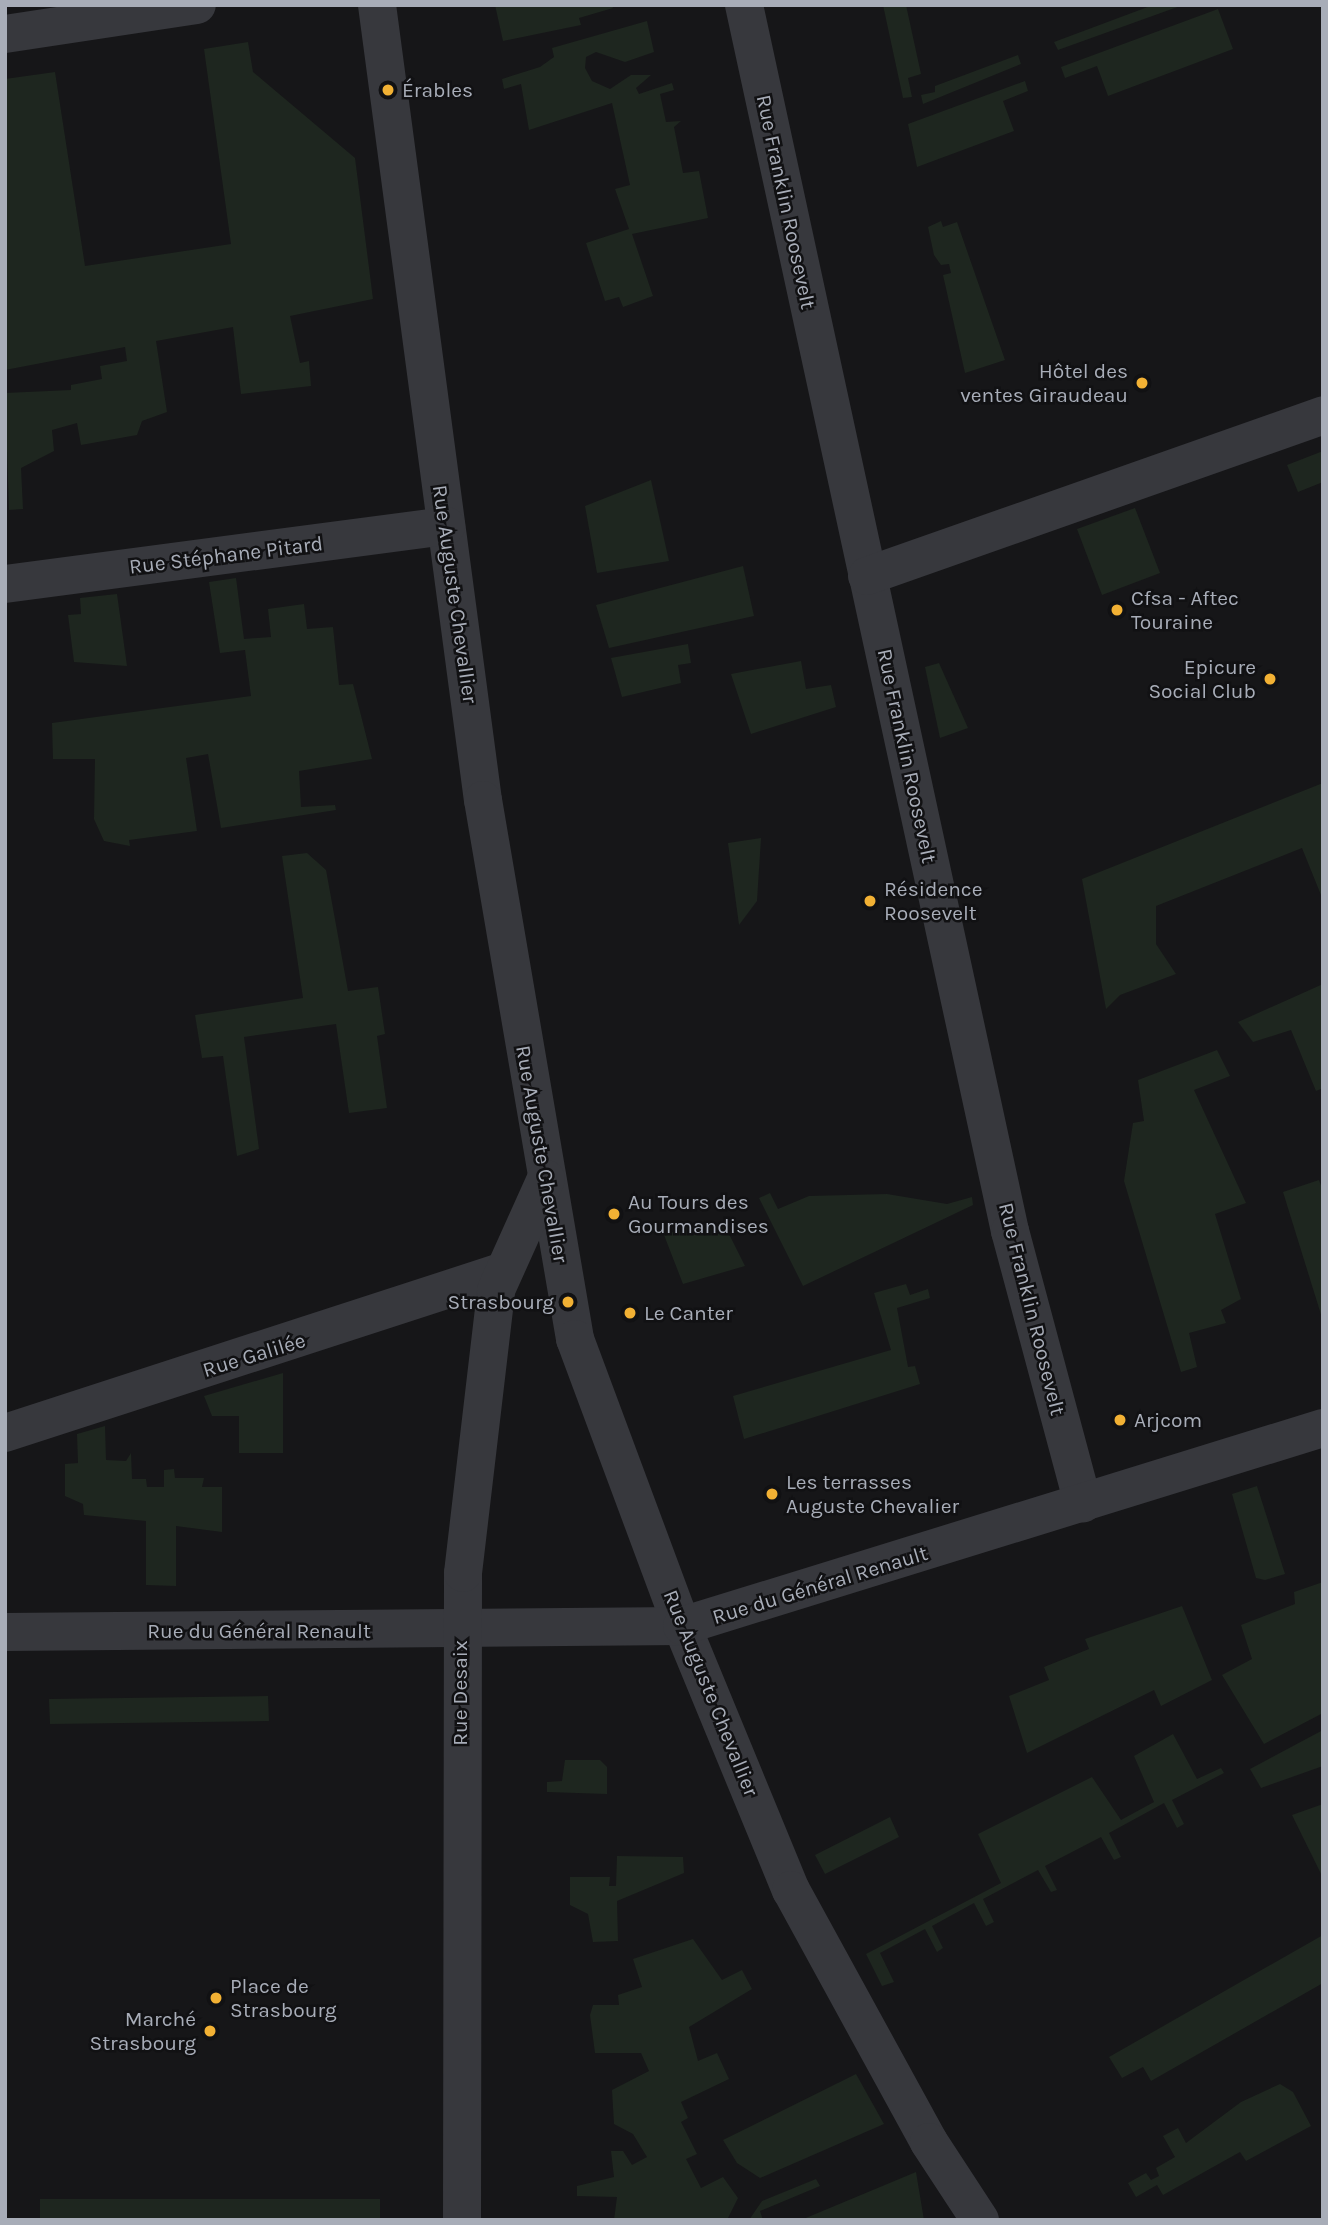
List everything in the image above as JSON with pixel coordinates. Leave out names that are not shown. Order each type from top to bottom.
[{"type":"street","points":[[5,34],[197,5]]},
{"type":"street","name":"Rue Auguste Chevallier","points":[[377,5],[446,526],[546,1179],[575,1339],[681,1626],[801,1910],[929,2142],[980,2220]]},
{"type":"street","name":"Rue Franklin Roosevelt","points":[[744,5],[1013,1244],[1083,1503]]},
{"type":"street","points":[[867,576],[1323,415]]},
{"type":"street","name":"Rue Stéphane Pitard","points":[[5,584],[446,526]]},
{"type":"street","name":"Rue Desaix","points":[[462,2220],[461,1628],[501,1272],[546,1179]]},
{"type":"street","name":"Rue Galilée","points":[[5,1433],[501,1272]]},
{"type":"street","name":"Rue du Général Renault","points":[[5,1632],[681,1626],[1323,1428]]},
{"type":"shaded area","points":[[495,5],[612,5],[613,8],[579,18],[581,25],[503,41]]},
{"type":"shaded area","points":[[883,5],[906,5],[921,74],[908,78],[912,97],[903,98]]},
{"type":"shaded area","points":[[1153,5],[1183,5],[1058,50],[1054,42]]},
{"type":"shaded area","points":[[1218,9],[1233,49],[1108,96],[1097,66],[1065,78],[1061,67]]},
{"type":"shaded area","points":[[647,21],[654,52],[625,62],[596,52],[586,57],[585,68],[592,81],[610,89],[631,75],[651,75],[636,88],[639,94],[672,83],[674,90],[660,94],[666,122],[681,121],[674,127],[683,173],[699,171],[708,218],[632,234],[653,296],[623,307],[619,297],[605,301],[586,243],[629,229],[615,189],[630,185],[612,103],[529,130],[521,84],[504,89],[502,79],[540,67],[554,57],[552,48]]},
{"type":"shaded area","points":[[248,42],[253,72],[355,158],[373,299],[290,316],[300,363],[309,361],[311,386],[241,394],[233,327],[156,341],[167,412],[142,421],[137,435],[81,445],[77,423],[52,430],[54,451],[21,468],[23,509],[9,510],[5,393],[71,390],[71,385],[102,379],[100,366],[127,361],[125,347],[5,370],[5,79],[55,72],[85,266],[231,244],[204,49]]},
{"type":"shaded area","points":[[1018,55],[1021,64],[923,104],[921,95],[935,92],[935,86]]},
{"type":"shaded area","points":[[1025,81],[1028,91],[1003,101],[1014,131],[917,167],[908,124]]},
{"type":"shaded area","points":[[941,221],[943,227],[957,222],[1005,360],[965,373],[943,275],[951,273],[949,264],[941,265],[934,255],[928,227]]},
{"type":"shaded area","points":[[1323,451],[1323,482],[1298,492],[1287,465]]},
{"type":"shaded area","points":[[651,480],[669,561],[597,573],[585,506]]},
{"type":"shaded area","points":[[1135,508],[1160,573],[1102,595],[1077,529]]},
{"type":"shaded area","points":[[743,566],[754,616],[609,648],[596,605]]},
{"type":"shaded area","points":[[236,578],[244,639],[271,637],[268,609],[304,604],[307,629],[333,627],[339,685],[353,684],[372,759],[299,771],[301,807],[335,805],[336,810],[221,828],[208,754],[186,758],[197,831],[129,840],[130,846],[104,841],[94,819],[95,759],[53,759],[52,723],[251,696],[245,650],[220,653],[209,582]]},
{"type":"shaded area","points":[[117,594],[127,666],[74,662],[68,615],[81,614],[80,598]]},
{"type":"shaded area","points":[[688,644],[691,663],[678,665],[681,683],[622,697],[611,658]]},
{"type":"shaded area","points":[[801,661],[806,689],[831,685],[836,707],[751,734],[731,674]]},
{"type":"shaded area","points":[[939,663],[968,728],[940,738],[925,667]]},
{"type":"shaded area","points":[[1323,783],[1323,900],[1302,848],[1156,906],[1156,944],[1176,974],[1120,995],[1106,1009],[1082,879]]},
{"type":"shaded area","points":[[761,838],[757,901],[739,925],[728,843]]},
{"type":"shaded area","points":[[307,853],[326,870],[348,991],[378,987],[385,1034],[377,1036],[387,1108],[349,1113],[336,1024],[244,1037],[259,1149],[237,1156],[223,1056],[202,1058],[195,1015],[303,998],[282,856]]},
{"type":"shaded area","points":[[1323,984],[1323,1088],[1316,1091],[1291,1030],[1253,1042],[1238,1022]]},
{"type":"shaded area","points":[[1217,1050],[1230,1076],[1194,1090],[1246,1203],[1215,1214],[1241,1299],[1221,1310],[1226,1323],[1189,1333],[1197,1367],[1181,1372],[1124,1181],[1133,1123],[1144,1121],[1138,1080]]},
{"type":"shaded area","points":[[1319,1180],[1323,1191],[1323,1321],[1283,1192]]},
{"type":"shaded area","points":[[770,1193],[778,1209],[809,1196],[887,1194],[947,1204],[972,1197],[973,1205],[803,1286],[759,1198]]},
{"type":"shaded area","points":[[695,1224],[699,1233],[724,1224],[745,1266],[683,1284],[664,1235]]},
{"type":"shaded area","points":[[906,1284],[910,1295],[928,1289],[930,1298],[897,1308],[908,1367],[915,1366],[920,1384],[744,1439],[733,1396],[891,1350],[874,1293]]},
{"type":"shaded area","points":[[283,1373],[283,1453],[239,1453],[239,1416],[212,1416],[204,1396]]},
{"type":"shaded area","points":[[105,1426],[106,1460],[126,1461],[131,1453],[132,1479],[146,1479],[147,1487],[164,1487],[164,1470],[174,1469],[175,1478],[204,1478],[202,1487],[222,1487],[222,1532],[176,1526],[176,1586],[146,1585],[146,1521],[84,1515],[83,1504],[65,1496],[65,1464],[78,1463],[77,1434]]},
{"type":"shaded area","points":[[1257,1486],[1285,1574],[1265,1580],[1256,1578],[1232,1494]]},
{"type":"shaded area","points":[[1323,1582],[1323,1713],[1264,1744],[1222,1675],[1252,1659],[1241,1625],[1295,1604],[1294,1592]]},
{"type":"shaded area","points":[[1182,1606],[1212,1680],[1161,1706],[1154,1690],[1027,1753],[1009,1696],[1049,1680],[1044,1667],[1089,1649],[1085,1639]]},
{"type":"shaded area","points":[[268,1696],[269,1721],[50,1724],[49,1699]]},
{"type":"shaded area","points":[[1323,1730],[1323,1766],[1261,1788],[1250,1769]]},
{"type":"shaded area","points":[[1173,1734],[1197,1779],[1221,1768],[1224,1773],[1172,1800],[1184,1824],[1177,1828],[1164,1803],[1109,1833],[1121,1857],[1114,1860],[1101,1837],[1045,1866],[1057,1890],[1051,1892],[1038,1870],[983,1899],[994,1922],[986,1926],[974,1903],[932,1926],[943,1948],[937,1952],[925,1929],[880,1953],[894,1982],[882,1986],[866,1954],[1001,1883],[978,1834],[1092,1777],[1121,1820],[1154,1802],[1134,1756]]},
{"type":"shaded area","points":[[565,1760],[600,1760],[607,1767],[607,1794],[547,1792],[547,1782],[562,1781]]},
{"type":"shaded area","points":[[1323,1804],[1323,1878],[1292,1815]]},
{"type":"shaded area","points":[[890,1817],[899,1837],[825,1874],[815,1855]]},
{"type":"shaded area","points":[[617,1856],[683,1857],[684,1873],[617,1901],[618,1941],[593,1942],[588,1914],[570,1905],[570,1877],[610,1877],[609,1886],[616,1886]]},
{"type":"shaded area","points":[[1323,1935],[1323,1983],[1151,2081],[1143,2067],[1122,2078],[1109,2057]]},
{"type":"shaded area","points":[[693,1939],[722,1980],[742,1970],[752,1989],[689,2027],[698,2061],[717,2053],[729,2079],[681,2102],[688,2118],[681,2122],[697,2154],[686,2159],[701,2188],[723,2177],[738,2198],[727,2220],[614,2220],[617,2197],[577,2196],[577,2186],[614,2177],[611,2151],[623,2151],[632,2165],[647,2157],[633,2134],[614,2124],[612,2090],[649,2071],[641,2053],[595,2053],[590,2015],[593,2005],[619,2005],[618,1995],[642,1987],[633,1959]]},
{"type":"shaded area","points":[[856,2074],[884,2124],[760,2178],[737,2163],[723,2140]]},
{"type":"shaded area","points":[[1280,2084],[1293,2092],[1311,2126],[1246,2161],[1240,2152],[1163,2195],[1157,2185],[1136,2197],[1128,2183],[1146,2173],[1151,2180],[1159,2176],[1156,2168],[1175,2157],[1163,2136],[1178,2128],[1186,2143],[1241,2102]]},
{"type":"shaded area","points":[[916,2172],[924,2220],[801,2220]]},
{"type":"shaded area","points":[[816,2179],[820,2186],[760,2211],[763,2220],[749,2220],[762,2201]]},
{"type":"shaded area","points":[[40,2199],[380,2199],[380,2220],[40,2220]]},
{"type":"place","name":"Érables","points":[[388,90]]},
{"type":"place","name":"Hôtel des ventes Giraudeau","points":[[1142,383]]},
{"type":"place","name":"Cfsa - Aftec Touraine","points":[[1117,610]]},
{"type":"place","name":"Epicure Social Club","points":[[1270,679]]},
{"type":"place","name":"Résidence Roosevelt","points":[[870,901]]},
{"type":"place","name":"Au Tours des Gourmandises","points":[[614,1214]]},
{"type":"place","name":"Strasbourg","points":[[568,1302]]},
{"type":"place","name":"Le Canter","points":[[630,1313]]},
{"type":"place","name":"Arjcom","points":[[1120,1420]]},
{"type":"place","name":"Les terrasses Auguste Chevalier","points":[[772,1494]]},
{"type":"place","name":"Place de Strasbourg","points":[[216,1998]]},
{"type":"place","name":"Marché Strasbourg","points":[[210,2031]]}]
